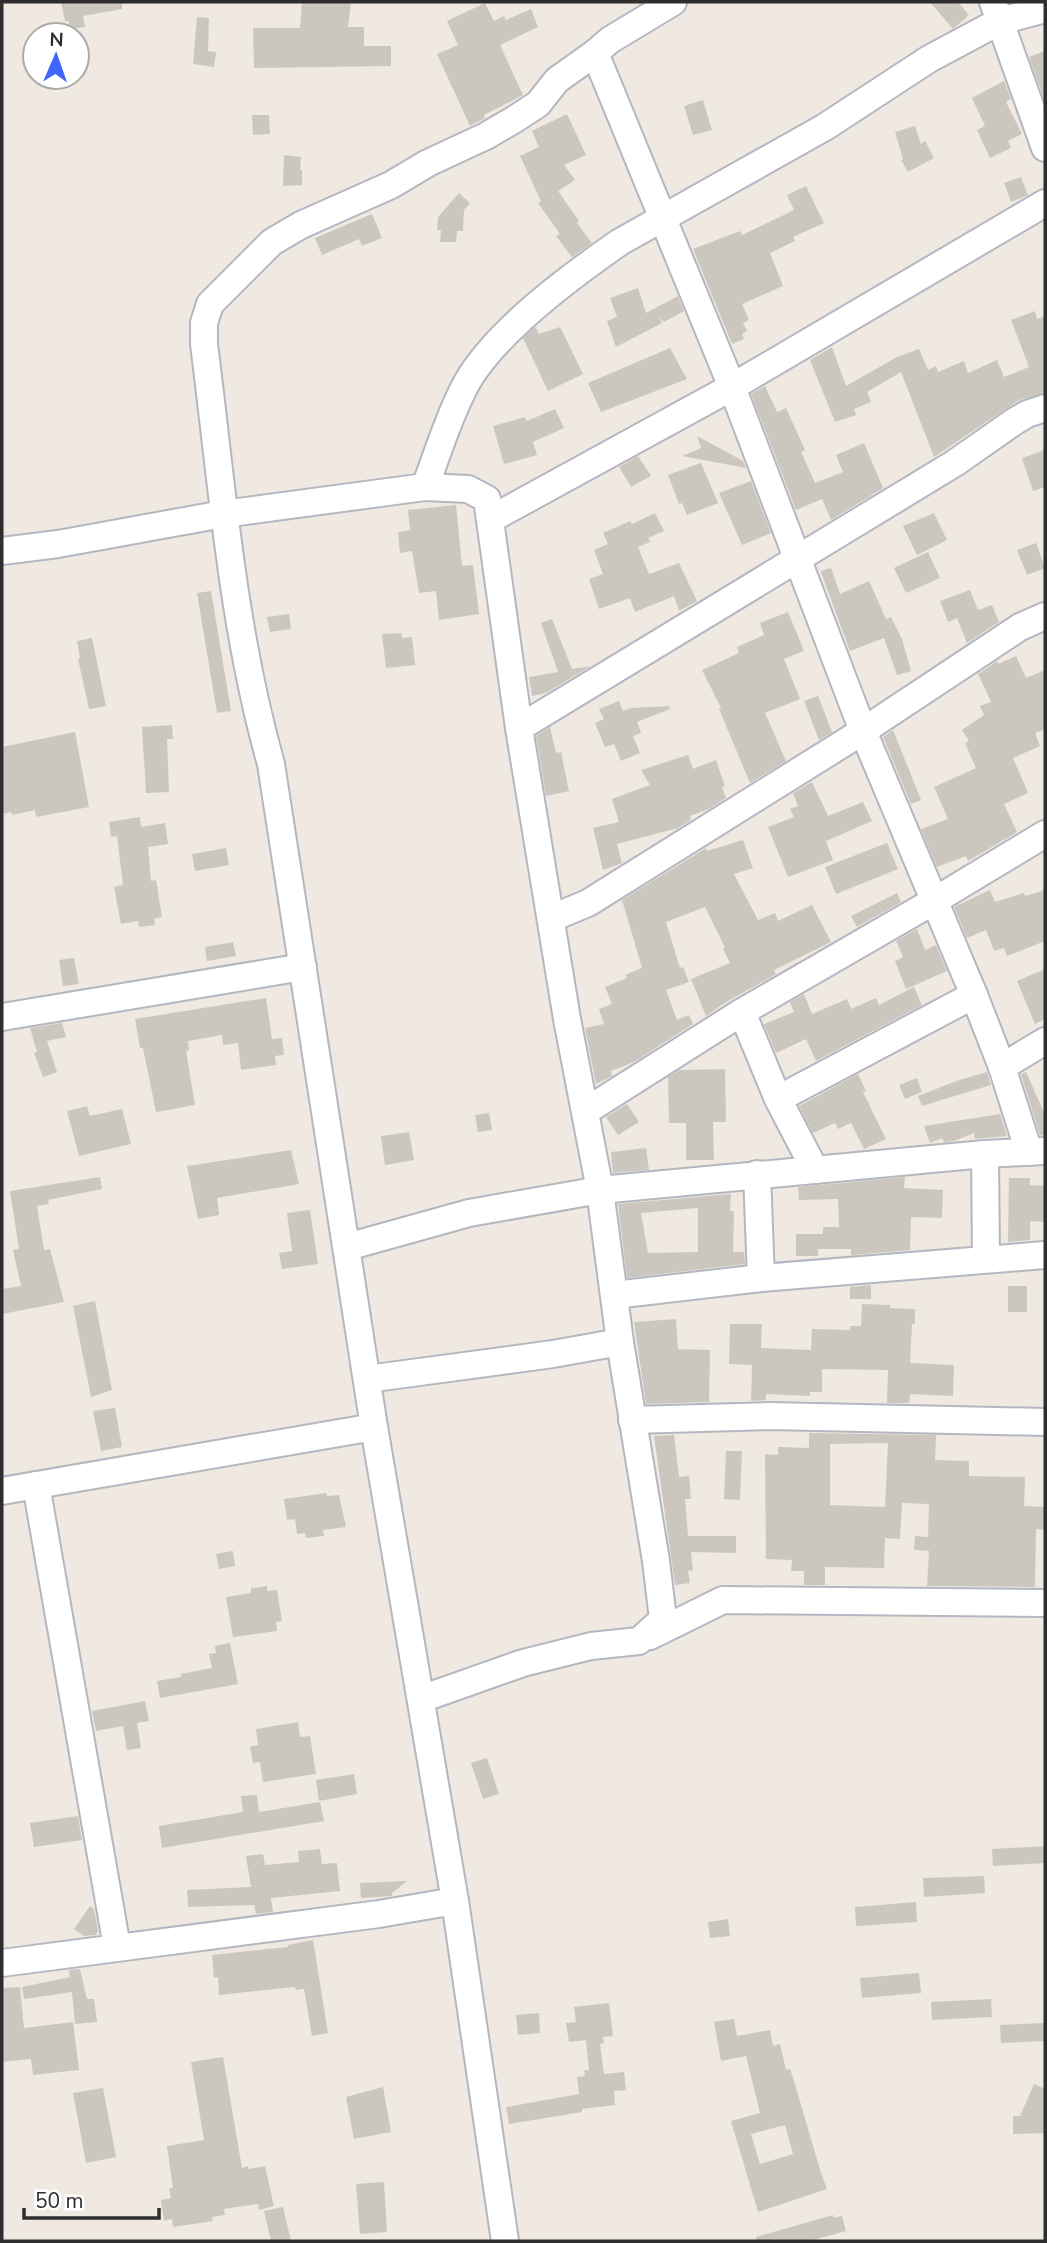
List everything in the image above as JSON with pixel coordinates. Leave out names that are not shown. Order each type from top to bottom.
[{"type":"street","points":[[505,2241],[455,1901],[374,1427],[271,764],[241,637],[223,514],[204,323],[210,304],[272,242],[301,225],[362,200],[428,163],[486,136],[538,104],[556,80],[610,40],[673,2]]},
{"type":"street","points":[[425,487],[462,390],[485,357],[533,308],[591,262],[620,242],[825,127],[929,59],[996,11],[1045,9]]},
{"type":"street","points":[[996,11],[1045,148]]},
{"type":"street","points":[[348,1247],[469,1213],[600,1190],[1037,1151],[863,731],[732,387],[595,53]]},
{"type":"street","points":[[491,519],[732,387],[1045,203]]},
{"type":"street","points":[[519,728],[955,463],[1027,414],[1045,408]]},
{"type":"street","points":[[2,551],[58,544],[223,514],[425,487],[468,489],[487,499],[519,728],[567,1019],[600,1190],[620,1342],[656,1561],[663,1619],[639,1641]]},
{"type":"street","points":[[552,918],[588,903],[863,731],[1020,627],[1045,616]]},
{"type":"street","points":[[586,1111],[742,1012],[1045,834]]},
{"type":"street","points":[[2,1017],[303,967]]},
{"type":"street","points":[[778,1099],[974,995]]},
{"type":"street","points":[[742,1012],[778,1099],[815,1170]]},
{"type":"street","points":[[1002,1067],[1045,1041]]},
{"type":"street","points":[[985,1154],[986,1259]]},
{"type":"street","points":[[757,1174],[761,1278]]},
{"type":"street","points":[[614,1295],[761,1278],[1045,1255]]},
{"type":"street","points":[[368,1379],[553,1354],[620,1342]]},
{"type":"street","points":[[632,1420],[771,1416],[1045,1422]]},
{"type":"street","points":[[2,1491],[374,1427]]},
{"type":"street","points":[[36,1485],[117,1947]]},
{"type":"street","points":[[421,1699],[523,1664],[591,1646],[639,1641],[723,1600],[1045,1603]]},
{"type":"street","points":[[2,1963],[379,1914],[455,1901]]},
{"type":"building","points":[[61,2],[122,2],[122,9],[83,16],[84,21],[65,21]]},
{"type":"building","points":[[302,2],[351,2],[348,27],[364,27],[364,46],[391,46],[391,66],[254,68],[253,28],[300,28]]},
{"type":"building","points":[[930,2],[958,2],[969,15],[953,29]]},
{"type":"building","points":[[485,3],[494,21],[504,16],[506,20],[531,9],[538,27],[500,45],[523,95],[484,115],[485,118],[470,126],[437,54],[458,45],[447,21]]},
{"type":"building","points":[[197,17],[209,18],[208,51],[216,52],[214,67],[193,64]]},
{"type":"building","points":[[1045,51],[1045,102],[1029,57]]},
{"type":"building","points":[[1004,81],[1011,99],[1006,102],[1022,134],[1008,141],[1011,148],[990,158],[977,130],[985,126],[972,98]]},
{"type":"building","points":[[703,100],[712,130],[693,135],[684,106]]},
{"type":"building","points":[[567,114],[586,155],[564,165],[575,180],[558,191],[592,243],[572,257],[556,236],[560,234],[538,203],[541,201],[520,156],[539,147],[532,131]]},
{"type":"building","points":[[252,115],[269,115],[270,134],[253,135]]},
{"type":"building","points":[[915,126],[921,144],[925,141],[934,158],[908,172],[901,160],[903,159],[895,132]]},
{"type":"building","points":[[284,155],[301,157],[302,185],[283,186]]},
{"type":"building","points":[[1021,177],[1028,195],[1011,202],[1004,183]]},
{"type":"building","points":[[806,186],[824,223],[793,237],[795,241],[770,253],[783,286],[742,304],[749,320],[743,323],[747,331],[742,334],[744,339],[732,344],[693,249],[740,231],[742,235],[794,210],[787,195]]},
{"type":"building","points":[[459,193],[470,203],[464,210],[463,231],[457,231],[456,242],[440,242],[438,217]]},
{"type":"building","points":[[372,214],[382,238],[362,246],[359,239],[322,255],[315,238]]},
{"type":"building","points":[[638,288],[646,313],[678,296],[684,311],[664,322],[659,317],[662,323],[616,347],[607,321],[617,317],[610,298]]},
{"type":"building","points":[[1035,311],[1037,319],[1045,316],[1045,393],[1019,400],[934,457],[901,372],[867,392],[871,402],[854,409],[856,415],[835,422],[810,360],[832,347],[846,386],[897,357],[919,349],[928,370],[936,366],[938,372],[964,361],[968,373],[997,360],[1004,377],[1029,367],[1011,320]]},
{"type":"building","points":[[535,327],[539,334],[560,327],[583,374],[548,391],[523,338]]},
{"type":"building","points":[[670,348],[687,379],[601,412],[588,383]]},
{"type":"building","points":[[765,386],[777,412],[786,408],[805,450],[801,452],[815,483],[843,472],[836,455],[864,443],[883,488],[831,520],[822,499],[796,510],[751,394]]},
{"type":"building","points":[[555,409],[564,428],[533,442],[537,455],[504,464],[493,426],[525,417],[527,421]]},
{"type":"building","points":[[697,436],[743,461],[746,468],[682,456],[701,448]]},
{"type":"building","points":[[1045,450],[1045,487],[1033,491],[1022,458]]},
{"type":"building","points":[[638,456],[651,476],[631,487],[619,467]]},
{"type":"building","points":[[701,463],[718,503],[687,515],[682,503],[679,504],[668,475]]},
{"type":"building","points":[[751,481],[771,533],[742,545],[719,493]]},
{"type":"building","points":[[456,505],[462,566],[473,565],[479,614],[439,620],[436,591],[419,593],[412,551],[400,553],[398,532],[410,530],[408,510]]},
{"type":"building","points":[[655,513],[664,531],[648,538],[650,542],[638,547],[649,574],[679,563],[697,601],[679,611],[674,596],[635,612],[630,598],[599,609],[589,579],[603,574],[594,550],[608,544],[603,533]]},
{"type":"building","points":[[934,513],[947,540],[917,555],[903,526]]},
{"type":"building","points":[[1036,543],[1045,568],[1027,575],[1017,550]]},
{"type":"building","points":[[928,552],[940,578],[906,593],[894,568]]},
{"type":"building","points":[[819,567],[821,571],[831,568],[840,594],[869,581],[886,619],[891,617],[902,639],[911,671],[897,675],[884,638],[850,651]]},
{"type":"building","points":[[970,590],[978,610],[992,605],[999,622],[967,643],[957,618],[948,622],[940,601]]},
{"type":"building","points":[[211,591],[231,711],[217,713],[197,593]]},
{"type":"building","points":[[788,612],[804,651],[784,659],[800,699],[765,713],[786,761],[750,783],[719,709],[721,708],[702,670],[739,653],[737,647],[764,635],[760,623]]},
{"type":"building","points":[[289,614],[291,629],[270,632],[267,617]]},
{"type":"building","points":[[552,619],[572,669],[591,666],[546,693],[532,696],[529,677],[558,672],[541,623]]},
{"type":"building","points":[[401,633],[402,638],[412,637],[415,665],[386,668],[382,634]]},
{"type":"building","points":[[92,638],[106,706],[89,709],[78,659],[77,641]]},
{"type":"building","points":[[1016,656],[1026,678],[1045,670],[1045,729],[1035,733],[1040,746],[1013,758],[1028,793],[1004,804],[1017,832],[968,861],[966,856],[937,867],[921,829],[948,819],[934,787],[976,768],[965,743],[969,741],[962,730],[984,715],[980,706],[991,702],[978,674],[997,661],[998,664]]},
{"type":"building","points":[[818,696],[832,732],[819,740],[804,701]]},
{"type":"building","points":[[619,701],[623,711],[631,708],[669,706],[670,709],[637,722],[641,733],[633,736],[640,753],[621,761],[614,744],[605,747],[595,723],[604,719],[599,709]]},
{"type":"building","points":[[172,725],[173,739],[167,739],[169,792],[146,793],[142,727]]},
{"type":"building","points":[[550,727],[556,753],[561,752],[569,791],[546,796],[536,736]]},
{"type":"building","points":[[893,730],[921,800],[911,804],[883,737]]},
{"type":"building","points":[[75,732],[89,807],[36,817],[35,810],[12,815],[11,812],[2,814],[2,747]]},
{"type":"building","points":[[688,755],[693,769],[716,760],[726,798],[709,809],[690,816],[691,820],[678,828],[617,844],[622,863],[603,870],[593,828],[619,822],[612,799],[650,785],[641,770]]},
{"type":"building","points":[[812,782],[828,816],[863,802],[872,821],[826,841],[833,860],[788,877],[768,827],[794,817],[790,809],[798,806],[793,793]]},
{"type":"building","points":[[140,817],[141,827],[165,823],[168,844],[148,847],[151,881],[156,880],[162,917],[154,919],[155,925],[139,927],[138,921],[121,924],[114,887],[123,885],[117,836],[111,837],[109,822]]},
{"type":"building","points":[[743,840],[753,868],[734,874],[758,920],[775,913],[778,921],[812,905],[831,942],[774,970],[776,974],[706,1016],[691,979],[730,963],[723,949],[725,948],[705,907],[666,922],[680,968],[683,967],[689,982],[666,990],[677,1020],[689,1015],[693,1024],[634,1062],[611,1071],[612,1076],[596,1084],[585,1028],[604,1024],[599,1009],[612,1004],[605,987],[642,968],[622,900],[706,848],[707,851]]},
{"type":"building","points":[[887,843],[898,869],[836,894],[825,867]]},
{"type":"building","points":[[226,848],[229,865],[195,871],[192,854]]},
{"type":"building","points":[[990,890],[995,902],[1045,890],[1045,941],[1007,956],[1004,948],[994,951],[986,930],[967,938],[954,907]]},
{"type":"building","points":[[897,893],[901,902],[857,927],[851,916]]},
{"type":"building","points":[[917,929],[925,950],[936,945],[947,971],[906,989],[895,961],[903,957],[896,941]]},
{"type":"building","points":[[233,942],[236,956],[207,961],[205,947]]},
{"type":"building","points":[[74,958],[79,984],[63,986],[59,960]]},
{"type":"building","points":[[1045,969],[1045,1019],[1035,1024],[1017,981]]},
{"type":"building","points":[[914,987],[922,1005],[816,1061],[806,1039],[776,1053],[764,1024],[794,1012],[790,1002],[804,994],[812,1014],[847,999],[851,1009],[876,998],[879,1005]]},
{"type":"building","points":[[266,998],[272,1039],[282,1038],[284,1055],[275,1056],[276,1065],[241,1070],[238,1043],[223,1045],[222,1035],[188,1041],[189,1050],[186,1051],[195,1105],[156,1112],[135,1019]]},
{"type":"building","points":[[62,1023],[66,1037],[47,1041],[57,1072],[43,1077],[34,1053],[37,1052],[30,1028]]},
{"type":"building","points":[[725,1069],[726,1122],[713,1122],[714,1160],[686,1160],[686,1123],[669,1123],[668,1077],[680,1070]]},
{"type":"building","points":[[987,1072],[991,1085],[922,1106],[918,1096]]},
{"type":"building","points":[[1026,1072],[1045,1115],[1045,1136],[1040,1135],[1021,1074]]},
{"type":"building","points":[[858,1074],[866,1091],[863,1092],[886,1139],[864,1149],[851,1123],[838,1129],[835,1123],[813,1133],[799,1106]]},
{"type":"building","points":[[917,1078],[922,1092],[905,1099],[899,1085]]},
{"type":"building","points":[[627,1104],[639,1122],[618,1135],[606,1117]]},
{"type":"building","points":[[87,1106],[90,1116],[122,1109],[131,1144],[79,1156],[67,1111]]},
{"type":"building","points":[[489,1113],[492,1130],[478,1132],[475,1115]]},
{"type":"building","points":[[1000,1114],[1007,1136],[975,1139],[974,1133],[954,1141],[944,1142],[942,1138],[930,1143],[924,1126]]},
{"type":"building","points":[[409,1132],[414,1160],[385,1165],[381,1136]]},
{"type":"building","points":[[646,1148],[649,1170],[613,1173],[611,1152]]},
{"type":"building","points":[[291,1150],[299,1184],[217,1198],[219,1215],[198,1219],[187,1166]]},
{"type":"building","points":[[100,1177],[102,1189],[48,1200],[49,1204],[37,1206],[44,1250],[50,1249],[64,1302],[2,1314],[2,1289],[21,1286],[13,1250],[19,1249],[10,1191]]},
{"type":"building","points":[[905,1177],[904,1188],[943,1190],[942,1218],[911,1217],[910,1250],[851,1255],[851,1249],[818,1249],[818,1256],[796,1256],[796,1234],[823,1234],[823,1227],[839,1227],[838,1199],[799,1200],[798,1187]]},
{"type":"building","points":[[1009,1178],[1030,1178],[1030,1185],[1045,1186],[1045,1222],[1030,1221],[1030,1240],[1008,1242]]},
{"type":"building","points":[[731,1194],[730,1211],[734,1211],[733,1252],[744,1252],[745,1264],[627,1278],[618,1204]],"holes":[[[698,1208],[698,1252],[648,1253],[641,1213]]]},
{"type":"building","points":[[310,1210],[318,1264],[282,1269],[279,1253],[292,1251],[287,1213]]},
{"type":"building","points":[[871,1285],[871,1299],[850,1299],[850,1287]]},
{"type":"building","points":[[1008,1286],[1027,1286],[1027,1312],[1008,1312]]},
{"type":"building","points":[[95,1301],[112,1390],[91,1397],[73,1306]]},
{"type":"building","points":[[862,1304],[915,1309],[910,1363],[954,1365],[953,1396],[910,1394],[909,1403],[887,1403],[888,1370],[822,1369],[822,1392],[810,1392],[810,1396],[766,1394],[766,1400],[751,1401],[752,1365],[729,1364],[730,1324],[762,1324],[761,1348],[811,1350],[812,1329],[850,1330],[850,1326],[861,1326]]},
{"type":"building","points":[[676,1319],[678,1349],[710,1350],[709,1402],[646,1404],[634,1322]]},
{"type":"building","points":[[115,1408],[122,1447],[101,1451],[93,1411]]},
{"type":"building","points":[[809,1433],[936,1435],[935,1460],[969,1461],[969,1476],[1025,1477],[1024,1506],[1045,1507],[1045,1530],[1036,1529],[1035,1587],[927,1586],[929,1551],[914,1550],[915,1536],[928,1537],[929,1504],[902,1503],[900,1539],[885,1538],[884,1568],[825,1567],[825,1585],[804,1585],[804,1571],[791,1571],[792,1560],[766,1559],[765,1454],[778,1455],[778,1447],[809,1448]],"holes":[[[888,1443],[885,1507],[830,1505],[830,1444]]]},
{"type":"building","points":[[674,1435],[679,1477],[689,1476],[691,1499],[685,1499],[688,1536],[736,1536],[736,1553],[691,1552],[693,1570],[688,1571],[690,1583],[675,1585],[654,1436]]},
{"type":"building","points":[[726,1451],[742,1451],[740,1500],[724,1499]]},
{"type":"building","points":[[326,1493],[327,1496],[339,1495],[346,1527],[323,1530],[324,1536],[306,1538],[305,1533],[297,1534],[295,1519],[287,1520],[284,1499]]},
{"type":"building","points":[[233,1551],[235,1566],[219,1569],[216,1554]]},
{"type":"building","points":[[267,1586],[267,1591],[277,1590],[282,1621],[276,1622],[277,1631],[233,1637],[226,1597],[251,1593],[251,1588]]},
{"type":"building","points":[[230,1643],[238,1684],[160,1698],[157,1681],[212,1668],[209,1654],[216,1653],[215,1646]]},
{"type":"building","points":[[145,1701],[149,1721],[137,1723],[141,1748],[127,1750],[123,1726],[96,1731],[92,1711]]},
{"type":"building","points":[[298,1722],[300,1737],[310,1736],[316,1774],[263,1782],[260,1762],[253,1763],[250,1747],[258,1745],[256,1729]]},
{"type":"building","points":[[487,1758],[499,1794],[483,1799],[471,1763]]},
{"type":"building","points":[[354,1774],[357,1794],[319,1801],[316,1780]]},
{"type":"building","points":[[257,1795],[259,1812],[320,1802],[324,1821],[162,1848],[159,1826],[243,1812],[241,1796]]},
{"type":"building","points":[[78,1816],[82,1840],[34,1847],[30,1823]]},
{"type":"building","points":[[1045,1846],[1045,1863],[993,1866],[992,1849]]},
{"type":"building","points":[[320,1849],[322,1864],[337,1863],[340,1891],[271,1898],[273,1912],[256,1914],[254,1905],[188,1907],[187,1890],[251,1887],[246,1856],[263,1854],[265,1865],[299,1862],[298,1851]]},
{"type":"building","points":[[984,1876],[985,1893],[924,1897],[923,1878]]},
{"type":"building","points":[[407,1881],[392,1893],[392,1896],[361,1898],[360,1883]]},
{"type":"building","points":[[916,1902],[917,1922],[856,1926],[855,1907]]},
{"type":"building","points":[[90,1906],[94,1909],[98,1931],[96,1935],[84,1936],[74,1929]]},
{"type":"building","points":[[728,1919],[730,1936],[710,1938],[708,1922]]},
{"type":"building","points":[[313,1940],[328,2033],[312,2036],[304,1989],[296,1990],[295,1987],[219,1995],[218,1977],[214,1978],[212,1955],[288,1947]]},
{"type":"building","points":[[80,1969],[87,1999],[94,1999],[97,2022],[75,2024],[72,1992],[24,1999],[22,1987],[70,1977],[69,1970]]},
{"type":"building","points":[[919,1973],[921,1993],[862,1998],[860,1978]]},
{"type":"building","points":[[20,1987],[24,2028],[73,2022],[79,2070],[33,2075],[31,2059],[2,2062],[2,1988]]},
{"type":"building","points":[[991,1999],[992,2017],[932,2020],[931,2002]]},
{"type":"building","points":[[609,2003],[613,2036],[603,2037],[604,2043],[600,2044],[604,2074],[624,2072],[626,2090],[614,2091],[615,2105],[509,2124],[506,2107],[579,2094],[577,2077],[585,2076],[584,2070],[589,2070],[586,2040],[569,2042],[566,2023],[576,2022],[574,2007]]},
{"type":"building","points":[[539,2013],[540,2033],[518,2035],[516,2015]]},
{"type":"building","points":[[734,2019],[737,2036],[770,2030],[773,2046],[780,2044],[786,2070],[790,2069],[827,2189],[758,2212],[731,2121],[760,2113],[746,2056],[721,2061],[714,2022]],"holes":[[[785,2125],[793,2154],[760,2164],[751,2134]]]},
{"type":"building","points":[[1045,2023],[1045,2041],[1001,2043],[1000,2025]]},
{"type":"building","points":[[223,2057],[242,2168],[265,2166],[274,2206],[259,2210],[258,2204],[224,2209],[225,2215],[212,2217],[213,2221],[173,2227],[172,2219],[164,2221],[161,2200],[171,2198],[169,2188],[173,2188],[167,2146],[204,2140],[191,2062]]},
{"type":"building","points":[[1034,2084],[1045,2089],[1045,2133],[1013,2134],[1013,2116],[1020,2116]]},
{"type":"building","points":[[383,2087],[391,2132],[354,2139],[346,2097]]},
{"type":"building","points":[[103,2088],[116,2157],[86,2163],[73,2093]]},
{"type":"building","points":[[384,2182],[387,2232],[360,2234],[356,2184]]},
{"type":"building","points":[[283,2207],[291,2241],[271,2241],[264,2211]]},
{"type":"building","points":[[833,2215],[834,2218],[842,2216],[846,2231],[810,2241],[757,2241],[756,2237]]}]
